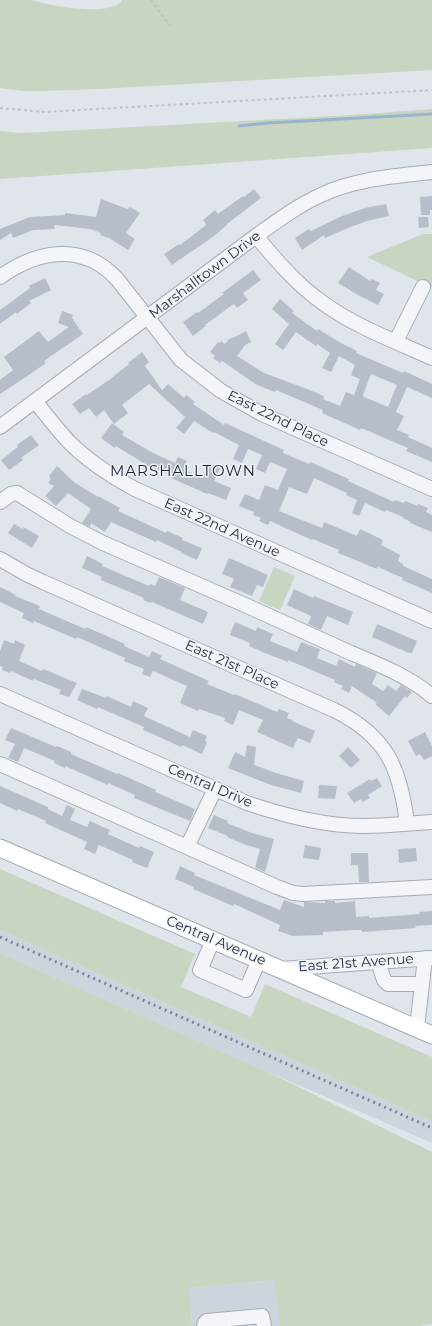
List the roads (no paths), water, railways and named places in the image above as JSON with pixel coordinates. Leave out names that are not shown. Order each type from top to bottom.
[{"type":"main road","name":"Central Avenue","points":[[0,848],[424,1032]]},
{"type":"street","name":"Marshalltown Drive","points":[[0,427],[294,209],[322,194],[372,179],[432,172]]},
{"type":"street","points":[[256,236],[292,277],[321,302],[347,318],[432,358]]},
{"type":"street","name":"East 22nd Place","points":[[0,277],[22,263],[46,255],[64,254],[84,258],[97,263],[113,274],[181,360],[198,375],[234,399],[262,414],[432,490]]},
{"type":"street","points":[[396,341],[423,287]]},
{"type":"street","name":"East 22nd Avenue","points":[[35,401],[70,443],[103,469],[135,489],[432,621]]},
{"type":"street","points":[[0,502],[11,494],[17,493],[70,526],[96,540],[390,669],[411,681],[432,696]]},
{"type":"street","name":"East 21st Place","points":[[0,559],[38,579],[334,710],[352,720],[378,742],[394,766],[401,786],[406,823]]},
{"type":"street","name":"Central Drive","points":[[0,694],[214,789],[261,808],[302,819],[332,824],[359,826],[432,822]]},
{"type":"street","points":[[0,764],[293,893],[320,894],[432,887]]},
{"type":"street","points":[[187,847],[214,789]]},
{"type":"street","points":[[213,940],[200,970],[246,990],[259,960]]},
{"type":"street","points":[[424,1032],[422,984],[428,958]]},
{"type":"street","name":"East 21st Avenue","points":[[281,969],[428,958]]},
{"type":"street","points":[[378,962],[384,980],[388,984],[422,984]]},
{"type":"street","points":[[204,1326],[205,1322],[207,1321],[262,1316],[264,1326]]},
{"type":"waterway","points":[[239,126],[432,114]]},
{"type":"railway","points":[[0,937],[432,1128]]},
{"type":"district","name":"MARSHALLTOWN","points":[[183,472]]}]
